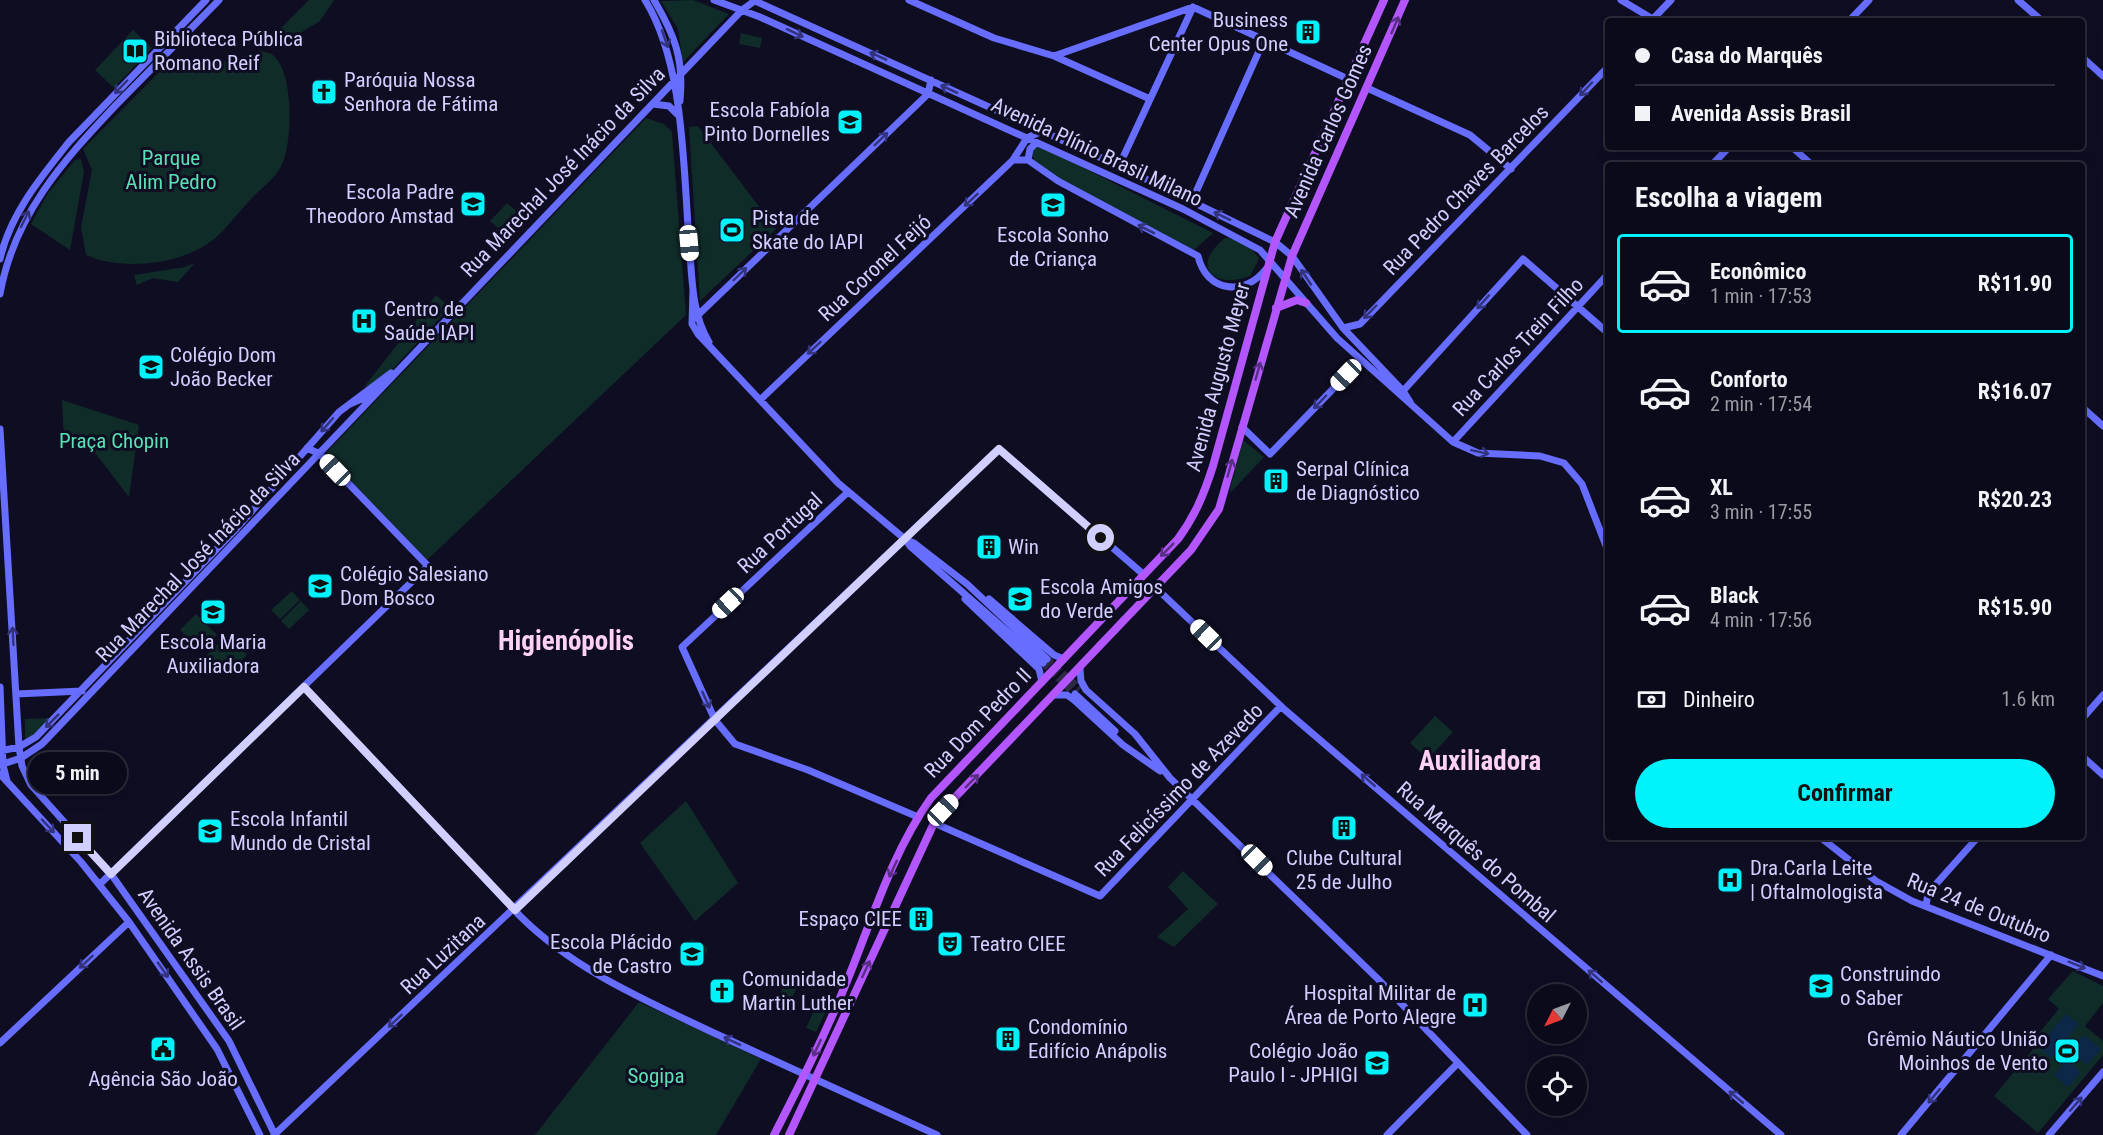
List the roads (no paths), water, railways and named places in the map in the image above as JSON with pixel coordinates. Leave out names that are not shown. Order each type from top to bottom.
[{"type":"main road","name":"Avenida Carlos Gomes","points":[[1269,260],[1384,0]]},
{"type":"main road","name":"Avenida Carlos Gomes","points":[[1286,278],[1292,256],[1406,0]]},
{"type":"main road","name":"Avenida Augusto Meyer","points":[[1201,503],[1269,260]]},
{"type":"main road","name":"Avenida Augusto Meyer","points":[[1219,509],[1286,278]]},
{"type":"main road","points":[[1276,308],[1297,300],[1306,303]]},
{"type":"main road","name":"Rua Dom Pedro II","points":[[774,1135],[845,986],[890,875],[918,816],[932,798],[1178,539],[1201,503]]},
{"type":"main road","name":"Rua Dom Pedro II","points":[[789,1135],[934,823],[943,810],[1056,695],[1191,550],[1219,509]]},
{"type":"street","points":[[0,259],[19,211],[62,157],[206,0]]},
{"type":"street","points":[[0,294],[17,236],[33,204],[62,157],[219,0]]},
{"type":"street","points":[[645,0],[662,30],[669,51],[678,115],[693,290],[698,315],[714,350]]},
{"type":"street","name":"Avenida Plínio Brasil Milano","points":[[714,0],[742,10],[1027,138],[1230,232],[1260,250],[1306,303],[1361,360],[1414,410],[1453,442],[1478,453],[1540,456],[1564,463],[1582,484],[1605,543]]},
{"type":"street","points":[[742,10],[746,0]]},
{"type":"street","points":[[742,10],[754,0]]},
{"type":"street","name":"Avenida Plínio Brasil Milano","points":[[754,0],[1119,166],[1275,242],[1292,256],[1343,328],[1403,391],[1414,410]]},
{"type":"street","points":[[909,0],[994,38],[1054,56],[1150,99]]},
{"type":"street","points":[[1621,0],[1651,18]]},
{"type":"street","points":[[1656,18],[1671,0]]},
{"type":"street","points":[[1852,18],[1869,0]]},
{"type":"street","points":[[2018,0],[2039,18]]},
{"type":"street","points":[[656,2],[669,25],[683,73],[678,115]]},
{"type":"street","points":[[1054,56],[1193,7],[1348,79]]},
{"type":"street","points":[[1119,166],[1193,7]]},
{"type":"street","name":"Rua Marechal José Inácio da Silva","points":[[1,765],[21,758],[42,744],[383,389],[455,308],[742,10]]},
{"type":"street","points":[[188,18],[195,24]]},
{"type":"street","points":[[1192,201],[1264,40]]},
{"type":"street","points":[[2085,60],[2103,76]]},
{"type":"street","name":"Rua Pedro Chaves Barcelos","points":[[1343,328],[1360,324],[1605,70]]},
{"type":"street","points":[[698,315],[928,93],[931,80]]},
{"type":"street","points":[[1367,88],[1470,135],[1511,169]]},
{"type":"street","points":[[653,104],[669,106],[678,115]]},
{"type":"street","points":[[1027,138],[1042,131]]},
{"type":"street","name":"Rua Coronel Feijó","points":[[760,400],[1013,160],[1027,138]]},
{"type":"street","points":[[1028,159],[1030,149],[1036,143]]},
{"type":"street","points":[[1715,162],[1726,150]]},
{"type":"street","points":[[1795,150],[1809,162]]},
{"type":"street","points":[[1013,160],[1028,159],[1058,181],[1198,256],[1204,273],[1210,279],[1234,288],[1248,286],[1258,280],[1266,269]]},
{"type":"street","points":[[10,231],[17,236]]},
{"type":"street","points":[[1403,391],[1523,259],[1605,330]]},
{"type":"street","name":"Rua Carlos Trein Filho","points":[[1453,442],[1605,277]]},
{"type":"street","points":[[693,290],[692,324],[698,334],[848,492],[906,540],[1039,669],[1042,682]]},
{"type":"street","name":"Rua Marechal José Inácio da Silva","points":[[1,751],[19,747],[36,737],[222,543],[347,404],[378,385],[410,359]]},
{"type":"street","points":[[1242,428],[1270,454],[1361,360]]},
{"type":"street","points":[[347,404],[358,403],[383,389]]},
{"type":"street","points":[[2085,410],[2103,426]]},
{"type":"street","name":"Avenida Assis Brasil","points":[[0,429],[19,747],[31,784],[111,874],[229,1041],[275,1135]]},
{"type":"street","points":[[100,884],[428,566],[320,454],[307,448]]},
{"type":"street","name":"Rua Luzitana","points":[[275,1135],[906,540],[999,449],[1143,574]]},
{"type":"street","name":"Rua Portugal","points":[[715,720],[682,647],[848,492]]},
{"type":"street","points":[[914,532],[915,543]]},
{"type":"street","points":[[906,540],[915,543],[967,584],[1045,661],[936,569]]},
{"type":"street","points":[[222,543],[229,550]]},
{"type":"street","points":[[967,584],[981,591],[1054,655],[1064,659]]},
{"type":"street","name":"Rua Marquês do Pombal","points":[[1156,588],[1281,706],[1781,1135]]},
{"type":"street","points":[[1080,669],[1081,681],[1086,690],[1135,734],[1150,759]]},
{"type":"street","points":[[0,687],[1,765],[8,783]]},
{"type":"street","points":[[304,687],[543,939],[599,977],[937,1135]]},
{"type":"street","points":[[16,694],[82,691]]},
{"type":"street","points":[[1077,691],[1193,799],[1378,979],[1527,1135]]},
{"type":"street","points":[[1056,695],[1067,695],[1123,745],[1150,759]]},
{"type":"street","points":[[2085,716],[2103,695]]},
{"type":"street","name":"Rua Felicíssimo de Azevedo","points":[[934,823],[1100,897],[1281,706]]},
{"type":"street","points":[[715,720],[735,744],[744,749],[824,777],[918,816]]},
{"type":"street","points":[[2085,759],[2103,775]]},
{"type":"street","name":"Avenida Assis Brasil","points":[[0,774],[100,884],[129,922],[217,1048],[260,1135]]},
{"type":"street","name":"Rua 24 de Outubro","points":[[1824,840],[1876,881],[1926,906],[2103,976]]},
{"type":"street","points":[[1926,906],[1928,893],[1975,840]]},
{"type":"street","points":[[0,1043],[129,922]]},
{"type":"street","points":[[1900,1135],[2051,955]]},
{"type":"street","points":[[1387,1135],[1458,1063]]},
{"type":"street","points":[[2049,1135],[2103,1072]]},
{"type":"water","points":[[2066,1014],[2079,1024],[2051,1058],[2038,1047]]},
{"type":"water","points":[[2084,1035],[2101,1049],[2087,1065],[2070,1051]]},
{"type":"water","points":[[2067,1059],[2080,1072],[2071,1085],[2066,1086],[2054,1075]]},
{"type":"tunnel","points":[[1047,659],[1080,689]]},
{"type":"tunnel","points":[[1043,663],[1075,694]]},
{"type":"place","name":"Business Center Opus One","points":[[1308,32]]},
{"type":"place","name":"Biblioteca Pública Romano Reif","points":[[135,51]]},
{"type":"place","name":"Paróquia Nossa Senhora de Fátima","points":[[324,92]]},
{"type":"place","name":"Escola Fabíola Pinto Dornelles","points":[[850,122]]},
{"type":"place","name":"Escola Padre Theodoro Amstad","points":[[473,204]]},
{"type":"place","name":"Escola Sonho de Criança","points":[[1053,205]]},
{"type":"place","name":"Pista de Skate do IAPI","points":[[732,230]]},
{"type":"place","name":"Centro de Saúde IAPI","points":[[364,321]]},
{"type":"place","name":"Colégio Dom João Becker","points":[[151,367]]},
{"type":"place","name":"Serpal Clínica de Diagnóstico","points":[[1276,481]]},
{"type":"place","name":"Win","points":[[989,547]]},
{"type":"place","name":"Colégio Salesiano Dom Bosco","points":[[320,586]]},
{"type":"place","name":"Escola Amigos do Verde","points":[[1020,599]]},
{"type":"place","name":"Escola Maria Auxiliadora","points":[[213,612]]},
{"type":"place","name":"Clube Cultural 25 de Julho","points":[[1344,828]]},
{"type":"place","name":"Escola Infantil Mundo de Cristal","points":[[210,831]]},
{"type":"place","name":"Dra.Carla Leite | Oftalmologista","points":[[1730,880]]},
{"type":"place","name":"Espaço CIEE","points":[[921,919]]},
{"type":"place","name":"Teatro CIEE","points":[[950,944]]},
{"type":"place","name":"Escola Plácido de Castro","points":[[692,954]]},
{"type":"place","name":"Construindo o Saber","points":[[1821,986]]},
{"type":"place","name":"Comunidade Martin Luther","points":[[722,991]]},
{"type":"place","name":"Hospital Militar de Área de Porto Alegre","points":[[1475,1005]]},
{"type":"place","name":"Condomínio Edifício Anápolis","points":[[1008,1039]]},
{"type":"place","name":"Agência São João","points":[[163,1049]]},
{"type":"place","name":"Grêmio Náutico União Moinhos de Vento","points":[[2067,1051]]},
{"type":"place","name":"Colégio João Paulo I - JPHIGI","points":[[1377,1063]]},
{"type":"district","name":"Higienópolis","points":[[566,641]]},
{"type":"district","name":"Auxiliadora","points":[[1480,761]]},
{"type":"park label","name":"Parque Alim Pedro","points":[[171,170]]},
{"type":"park label","name":"Praça Chopin","points":[[114,441]]},
{"type":"park label","name":"Sogipa","points":[[656,1076]]}]
